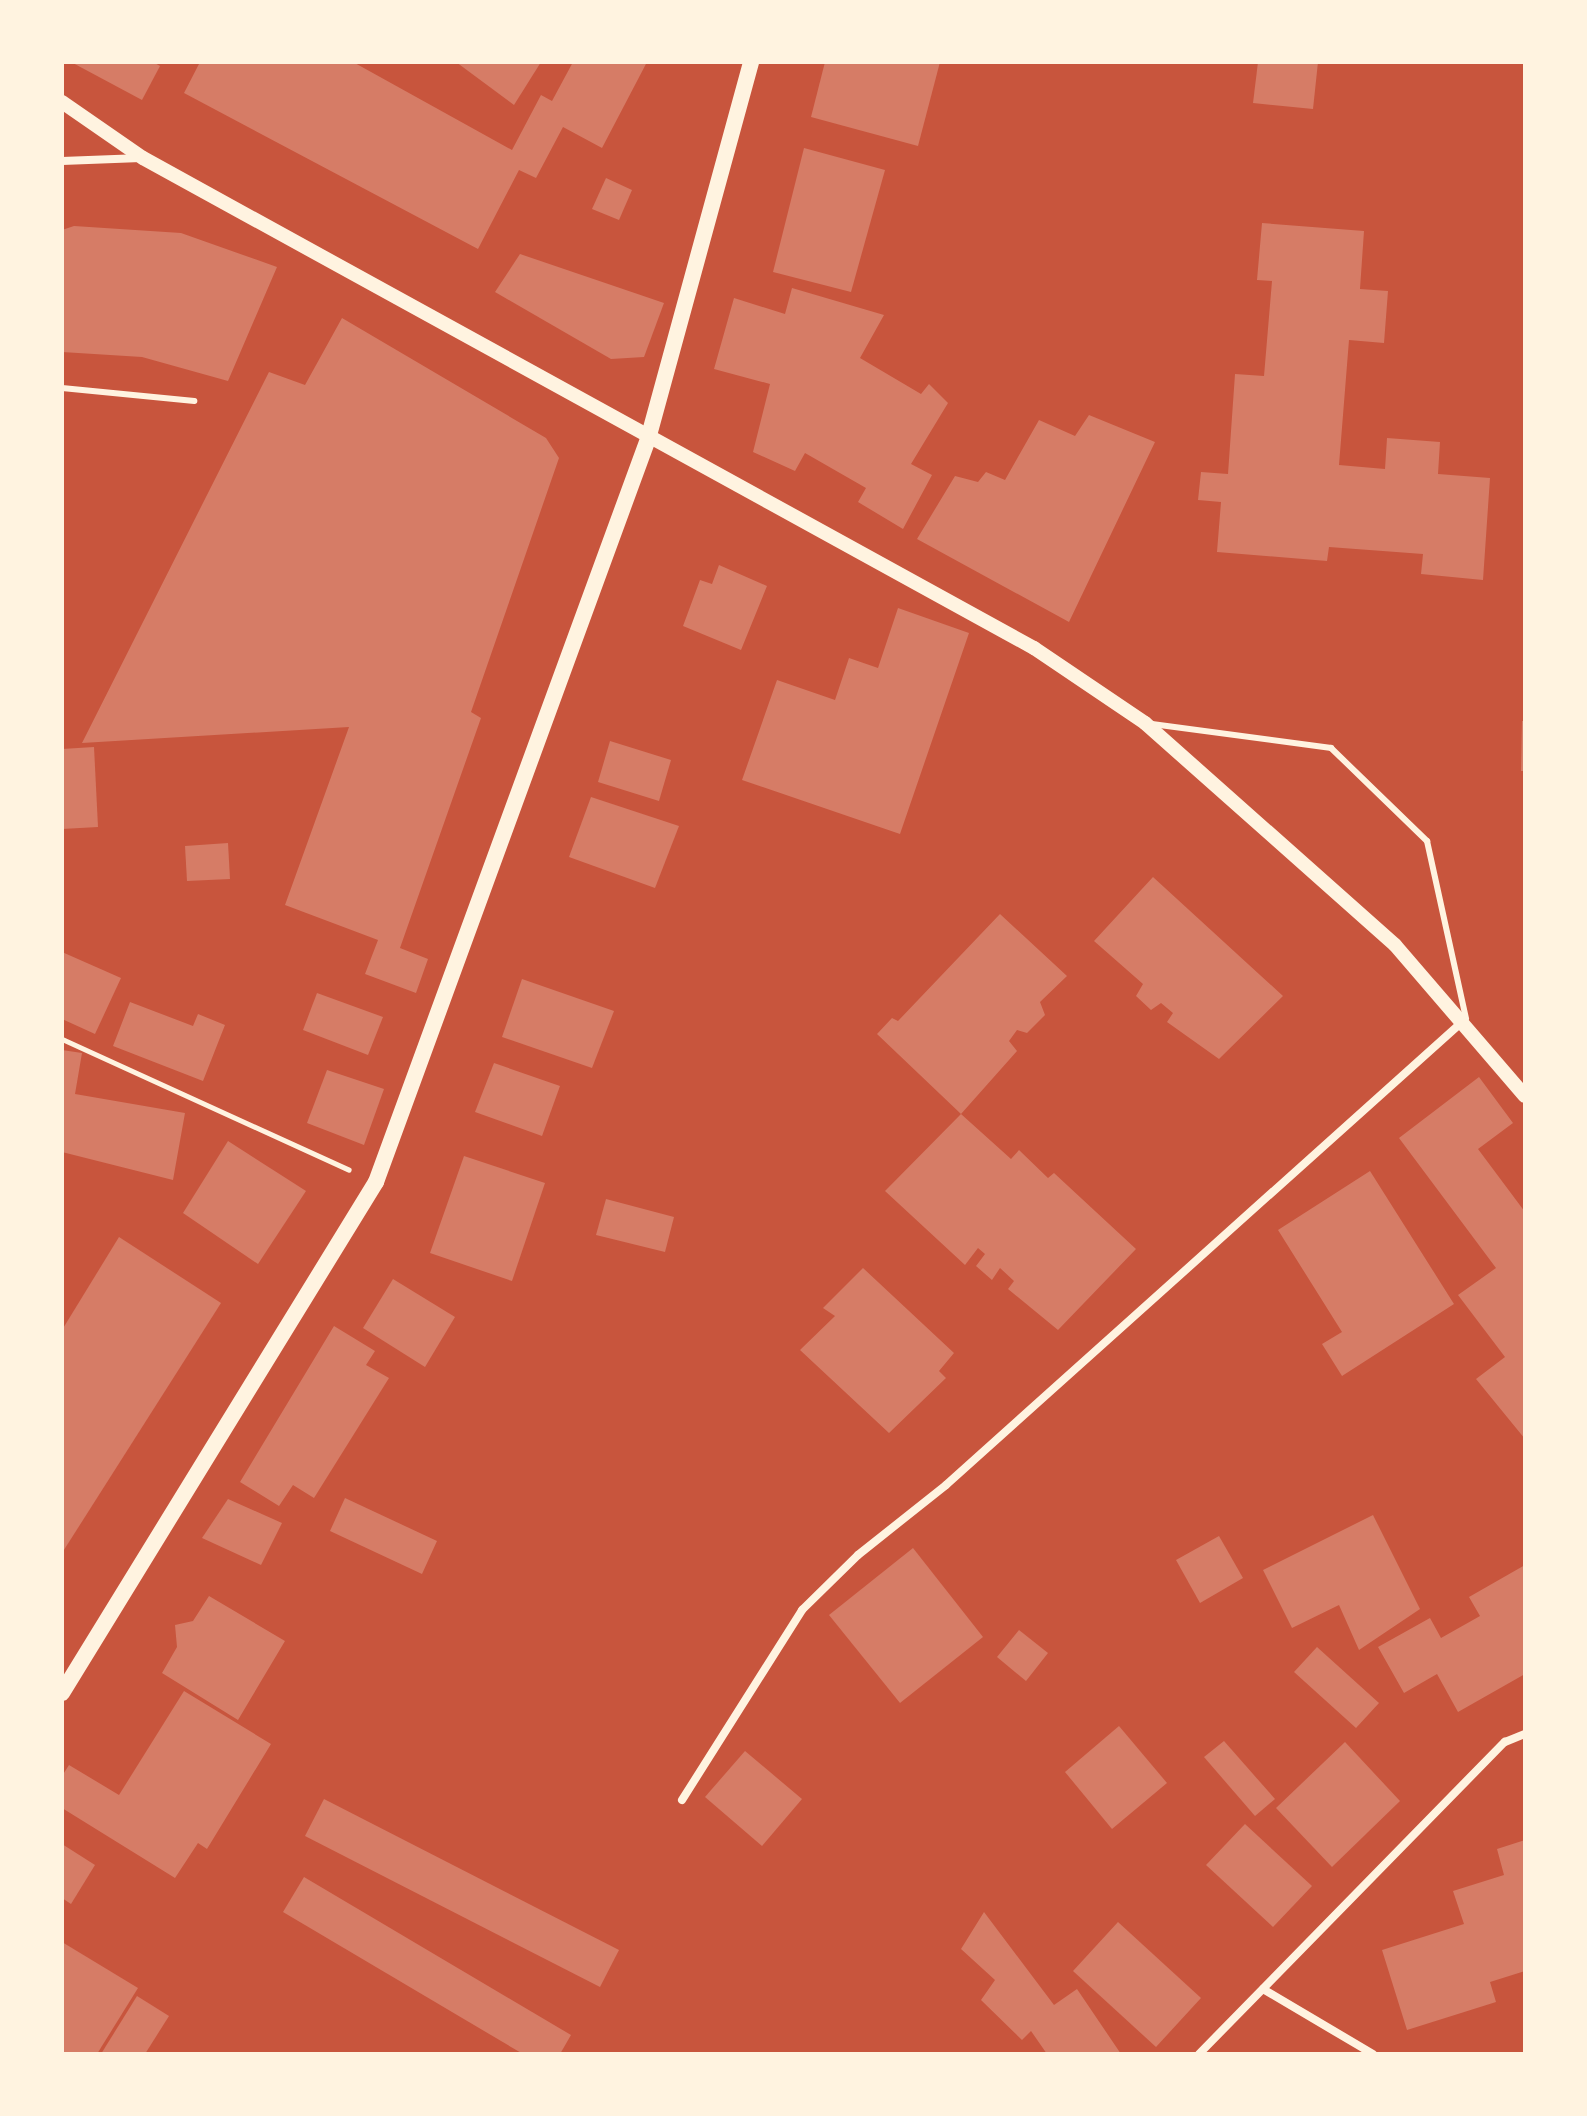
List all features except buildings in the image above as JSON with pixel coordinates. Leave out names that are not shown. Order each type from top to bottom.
[{"type":"main road","points":[[62,1693],[376,1182],[648,439],[751,62]]},
{"type":"street","points":[[62,102],[143,158],[579,394],[648,439],[1034,648],[1145,723],[1395,945],[1466,1019],[1525,1096]]},
{"type":"street","points":[[62,161],[143,158]]},
{"type":"street","points":[[682,1800],[802,1610],[858,1555],[946,1485],[1466,1019]]},
{"type":"street","points":[[1199,2054],[1505,1742],[1525,1734]]},
{"type":"street","points":[[1263,1989],[1373,2054]]},
{"type":"lane","points":[[62,388],[194,401]]},
{"type":"lane","points":[[1145,723],[1331,748],[1427,841],[1466,1019]]},
{"type":"path","points":[[62,1039],[376,1182]]}]
